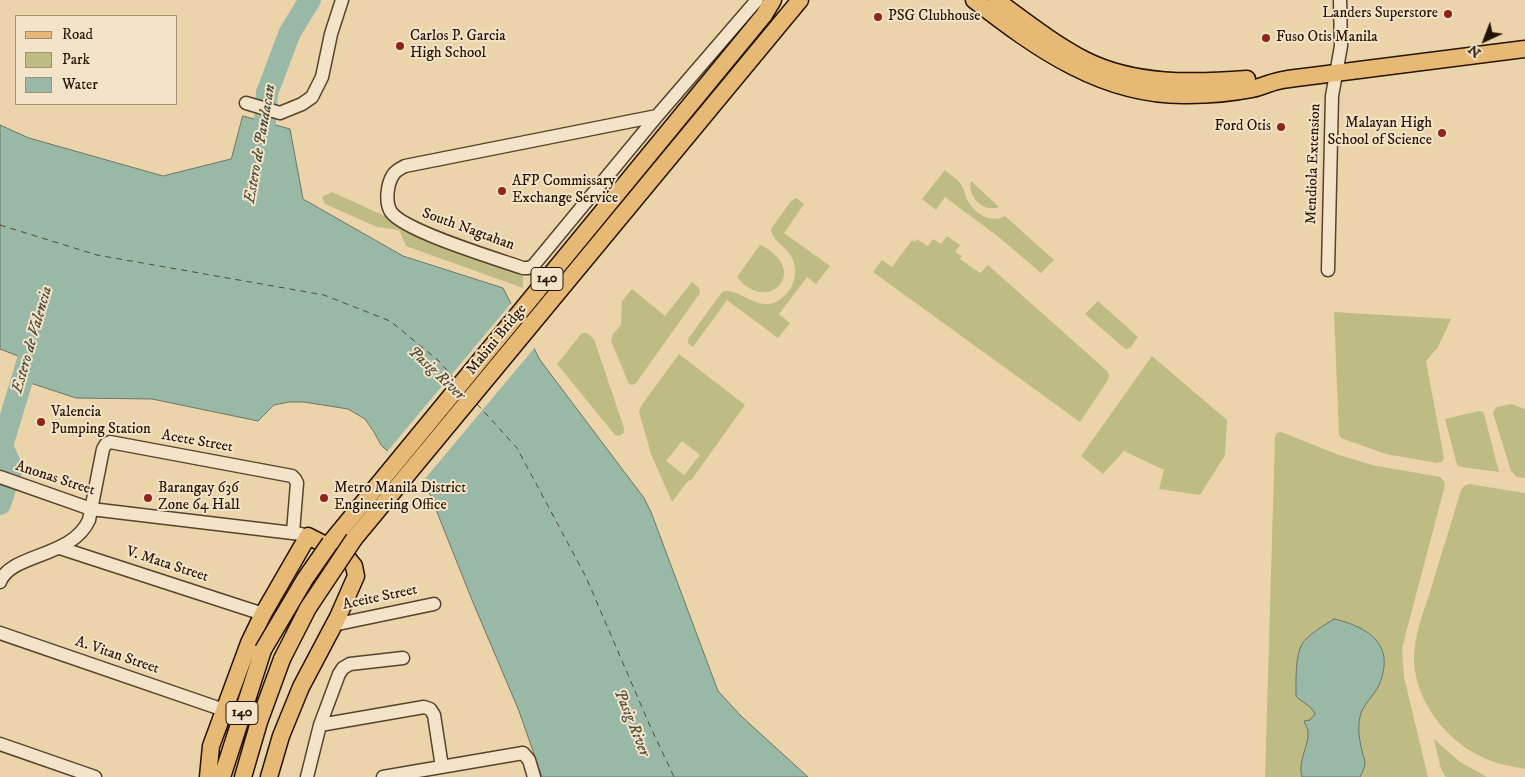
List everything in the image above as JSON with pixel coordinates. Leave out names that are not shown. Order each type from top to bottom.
[{"type":"main road","name":"Mabini Bridge","points":[[222,777],[263,650],[305,579],[340,530],[764,15],[773,0]]},
{"type":"main road","name":"Mabini Bridge","points":[[243,777],[259,722],[282,658],[308,608],[354,539],[800,0]]},
{"type":"main road","points":[[974,0],[1059,61],[1079,71],[1122,86],[1149,92],[1188,95],[1253,89],[1277,81],[1525,49]]},
{"type":"main road","points":[[996,0],[1067,49],[1086,60],[1114,70],[1154,80],[1197,82],[1252,79],[1277,81]]},
{"type":"main road","points":[[208,777],[212,746],[249,643],[301,534],[345,555],[354,566],[356,576],[355,582],[300,687],[269,777]]},
{"type":"street","points":[[252,105],[280,113],[302,104],[312,97],[318,88],[324,69],[331,34],[342,0]]},
{"type":"street","name":"South Nagtahan","points":[[657,116],[405,166],[393,175],[388,189],[387,202],[391,213],[412,228],[522,268],[533,266],[657,116],[757,0]]},
{"type":"street","name":"Mendiola Extension","points":[[1328,270],[1332,106],[1335,73],[1341,46],[1340,0]]},
{"type":"street","name":"Acete Street","points":[[91,509],[103,449],[110,442],[292,476],[296,479],[297,483],[301,534]]},
{"type":"street","name":"Anonas Street","points":[[0,477],[91,509],[301,534]]},
{"type":"street","points":[[0,582],[7,571],[15,566],[60,548],[75,539],[90,520],[91,509]]},
{"type":"street","name":"V. Mata Street","points":[[60,548],[263,614]]},
{"type":"street","name":"Aceite Street","points":[[333,625],[434,604]]},
{"type":"street","name":"A. Vitan Street","points":[[0,633],[224,710]]},
{"type":"street","points":[[307,777],[320,725],[343,668],[350,664],[403,658]]},
{"type":"street","points":[[320,725],[424,707],[430,709],[434,715],[442,767]]},
{"type":"street","points":[[0,744],[95,777]]},
{"type":"street","points":[[383,777],[523,753],[529,760],[534,777]]},
{"type":"green space","points":[[945,170],[961,184],[971,206],[979,214],[994,219],[1005,216],[1054,260],[1041,273],[1000,238],[945,197],[936,210],[922,199]]},
{"type":"green space","points":[[971,181],[999,207],[988,208],[982,206],[974,198],[970,187]]},
{"type":"green space","points":[[332,192],[387,217],[403,228],[523,276],[523,288],[406,246],[399,230],[377,227],[325,204],[322,197]]},
{"type":"green space","points":[[796,198],[804,204],[784,233],[830,266],[816,284],[807,277],[779,314],[790,323],[778,338],[727,300],[693,347],[688,343],[688,339],[722,292],[737,293],[760,304],[778,301],[787,293],[794,281],[795,268],[791,255],[775,238],[771,229],[791,201]]},
{"type":"green space","points":[[947,236],[960,245],[955,252],[962,256],[960,259],[980,273],[988,265],[1107,371],[1109,375],[1108,380],[1080,422],[873,272],[882,260],[892,267],[912,240],[915,242],[917,239],[928,246],[933,239],[941,244]]},
{"type":"green space","points":[[760,245],[768,249],[783,265],[784,275],[782,283],[776,289],[767,292],[758,292],[747,287],[737,277]]},
{"type":"green space","points":[[692,282],[699,288],[700,293],[636,383],[629,384],[611,341],[613,334],[621,325],[622,301],[632,289],[665,316]]},
{"type":"green space","points":[[1098,301],[1138,337],[1130,348],[1126,349],[1123,347],[1085,314]]},
{"type":"green space","points":[[1334,312],[1451,319],[1438,347],[1426,361],[1444,458],[1442,462],[1437,463],[1386,454],[1341,438],[1339,434]]},
{"type":"green space","points":[[582,333],[587,333],[594,339],[624,428],[624,433],[619,436],[615,435],[557,364]]},
{"type":"green space","points":[[679,354],[745,405],[692,479],[687,482],[672,502],[651,454],[639,412],[641,406]],"holes":[[[682,441],[700,455],[684,475],[666,461]]]},
{"type":"green space","points":[[1152,356],[1227,420],[1225,455],[1200,495],[1159,489],[1164,470],[1124,451],[1103,474],[1081,456]]},
{"type":"green space","points":[[1511,404],[1525,409],[1525,478],[1517,477],[1511,471],[1493,413],[1497,407]]},
{"type":"green space","points":[[1482,411],[1484,414],[1499,472],[1458,466],[1456,461],[1445,419]]},
{"type":"green space","points":[[1281,432],[1339,455],[1372,465],[1440,477],[1444,481],[1445,485],[1402,648],[1404,677],[1428,777],[1265,777],[1275,437],[1277,433]]},
{"type":"green space","points":[[1469,484],[1525,493],[1525,769],[1484,758],[1454,739],[1443,728],[1426,704],[1416,676],[1414,653],[1419,626],[1461,490]]},
{"type":"green space","points":[[1434,739],[1460,762],[1487,777],[1446,777],[1441,769]]},
{"type":"water","name":"Pasig River","points":[[243,116],[290,129],[303,199],[403,256],[503,288],[540,360],[644,498],[651,512],[718,691],[741,716],[808,777],[542,777],[519,711],[429,492],[381,445],[365,419],[348,409],[304,402],[289,402],[274,405],[258,421],[152,399],[76,398],[15,378],[23,358],[0,349],[0,125],[29,138],[163,176],[231,159]]},
{"type":"water","points":[[1334,619],[1347,622],[1368,633],[1376,640],[1384,659],[1379,685],[1363,708],[1359,722],[1359,736],[1365,765],[1360,777],[1302,777],[1301,765],[1308,738],[1308,731],[1304,721],[1310,720],[1315,714],[1311,708],[1296,696],[1298,655],[1302,644],[1308,637]]},
{"type":"pier","points":[[513,301],[536,346],[419,486],[386,453]]},
{"type":"waterway","name":"Estero de Pandacan","points":[[260,152],[267,93],[290,32],[310,0]]},
{"type":"waterway","name":"Estero de Valencia","points":[[0,504],[12,468],[2,446],[31,350]]},
{"type":"ferry route","points":[[0,225],[97,255],[324,295],[390,321],[439,361],[454,379]]},
{"type":"ferry route","points":[[477,404],[517,448],[586,577],[674,777]]},
{"type":"place","name":"Landers Superstore","points":[[1448,14]]},
{"type":"place","name":"PSG Clubhouse","points":[[878,17]]},
{"type":"place","name":"Fuso Otis Manila","points":[[1266,38]]},
{"type":"place","name":"Carlos P. Garcia High School","points":[[400,46]]},
{"type":"place","name":"Ford Otis","points":[[1281,127]]},
{"type":"place","name":"Malayan High School of Science","points":[[1442,133]]},
{"type":"place","name":"AFP Commissary Exchange Service","points":[[502,191]]},
{"type":"place","name":"Valencia Pumping Station","points":[[41,422]]},
{"type":"place","name":"Barangay 636 Zone 64 Hall","points":[[148,498]]},
{"type":"place","name":"Metro Manila District Engineering Office","points":[[324,498]]}]
